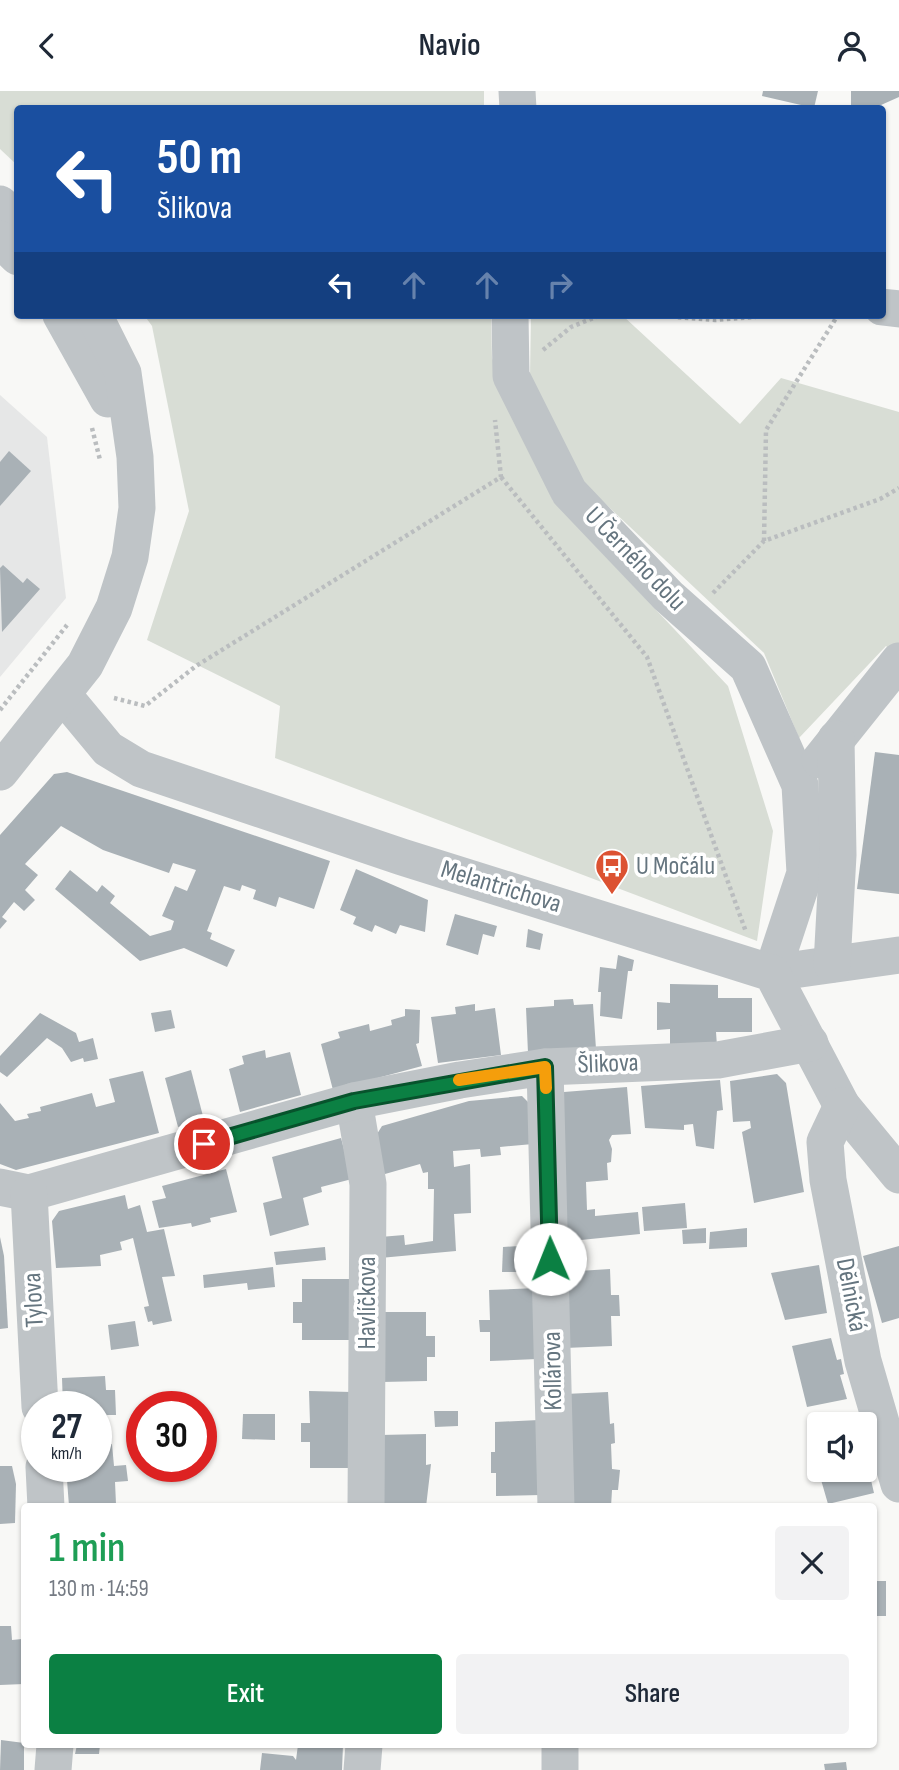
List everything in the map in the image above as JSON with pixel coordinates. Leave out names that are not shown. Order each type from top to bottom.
[{"type":"street","points":[[0,204],[14,218]]},
{"type":"street","points":[[0,239],[14,253]]},
{"type":"street","points":[[0,772],[64,697],[85,666],[114,608],[130,557],[137,508],[119,464],[98,377],[63,319]]},
{"type":"street","points":[[96,319],[123,373],[119,464]]},
{"type":"street","name":"U Černého dolu","points":[[510,319],[511,376],[569,492],[691,617],[748,667],[800,785]]},
{"type":"street","points":[[759,968],[804,873],[800,785],[899,661]]},
{"type":"street","name":"Melantrichova","points":[[64,697],[107,748],[141,769],[402,857],[759,968]]},
{"type":"street","points":[[832,964],[838,855],[836,740]]},
{"type":"street","points":[[759,968],[832,964],[899,955]]},
{"type":"street","points":[[759,968],[810,1043],[842,1106],[887,1149],[899,1175]]},
{"type":"street","name":"Šlikova","points":[[14,1190],[354,1101],[545,1067],[718,1060],[810,1043]]},
{"type":"street","name":"Kollárova","points":[[545,1067],[556,1503]]},
{"type":"street","name":"Havlíčkova","points":[[354,1101],[368,1184],[366,1503]]},
{"type":"street","name":"Dělnická","points":[[842,1106],[825,1142],[828,1179],[863,1361],[899,1484]]},
{"type":"street","name":"Tylova","points":[[14,1190],[38,1391]]},
{"type":"street","points":[[45,1482],[46,1503]]},
{"type":"street","points":[[53,1770],[55,1748]]},
{"type":"street","points":[[362,1770],[364,1748]]},
{"type":"street","points":[[560,1748],[560,1770]]},
{"type":"path","points":[[511,376],[571,327],[591,319]]},
{"type":"path","points":[[702,319],[728,319]]},
{"type":"path","points":[[764,541],[766,430],[835,319]]},
{"type":"path","points":[[494,410],[501,477],[647,657],[759,968]]},
{"type":"path","points":[[87,417],[119,464]]},
{"type":"path","points":[[114,698],[145,706],[196,666],[501,477]]},
{"type":"path","points":[[691,617],[764,541],[880,499],[899,488]]},
{"type":"path","points":[[0,710],[68,623]]},
{"type":"shaded area","points":[[0,91],[484,91],[484,105],[14,105],[14,162],[0,149]]},
{"type":"shaded area","points":[[147,319],[491,319],[492,358],[553,501],[728,686],[773,831],[757,941],[275,758],[280,706],[147,640],[189,511],[152,326]]},
{"type":"shaded area","points":[[531,319],[626,319],[740,424],[781,378],[899,412],[899,658],[886,646],[799,738],[764,653],[579,479],[530,376]]},
{"type":"shaded area","points":[[0,395],[47,437],[66,598],[0,677]]},
{"type":"building","points":[[763,91],[818,91],[815,105],[801,105],[762,96]]},
{"type":"building","points":[[851,91],[899,91],[899,97],[881,105],[851,105]]},
{"type":"building","points":[[9,451],[31,471],[0,506],[0,462]]},
{"type":"building","points":[[3,565],[23,583],[27,578],[40,589],[2,632],[0,568]]},
{"type":"building","points":[[875,752],[899,755],[899,894],[857,889]]},
{"type":"building","points":[[67,772],[330,861],[314,909],[279,897],[276,907],[253,899],[256,890],[242,885],[240,891],[224,886],[207,931],[212,933],[210,939],[235,950],[227,967],[184,948],[140,961],[55,889],[70,870],[97,892],[102,885],[115,896],[110,903],[150,936],[171,930],[174,921],[162,916],[175,886],[187,891],[196,870],[173,863],[169,873],[103,850],[61,826],[25,864],[38,875],[25,890],[35,900],[24,911],[14,902],[2,917],[7,921],[0,929],[0,835],[54,774]]},
{"type":"building","points":[[356,869],[428,900],[425,932],[400,925],[396,934],[375,925],[372,932],[353,924],[356,917],[340,910]]},
{"type":"building","points":[[455,914],[497,926],[494,937],[483,934],[478,955],[446,945]]},
{"type":"building","points":[[528,929],[543,934],[540,950],[526,947]]},
{"type":"building","points":[[618,955],[634,960],[632,971],[628,971],[622,1019],[600,1016],[601,992],[598,992],[600,967],[616,969]]},
{"type":"building","points":[[670,984],[718,985],[718,998],[752,998],[752,1032],[716,1032],[717,1046],[670,1045],[670,1029],[657,1030],[657,1002],[670,1003]]},
{"type":"building","points":[[573,999],[574,1005],[593,1004],[596,1049],[528,1053],[526,1008],[554,1006],[554,1000]]},
{"type":"building","points":[[475,1004],[475,1011],[495,1008],[501,1055],[438,1063],[431,1017],[456,1014],[455,1007]]},
{"type":"building","points":[[405,1009],[420,1010],[419,1043],[416,1044],[422,1066],[333,1090],[321,1044],[340,1038],[338,1032],[369,1024],[370,1031],[392,1025],[391,1020],[405,1016]]},
{"type":"building","points":[[171,1010],[175,1028],[155,1032],[151,1013]]},
{"type":"building","points":[[40,1013],[76,1033],[79,1042],[93,1038],[98,1059],[84,1062],[83,1058],[71,1062],[62,1048],[47,1038],[7,1077],[0,1072],[0,1056]]},
{"type":"building","points":[[265,1050],[266,1058],[290,1052],[301,1095],[240,1112],[229,1069],[244,1064],[242,1056]]},
{"type":"building","points":[[191,1070],[204,1120],[178,1127],[165,1078]]},
{"type":"building","points":[[143,1071],[159,1133],[16,1170],[0,1164],[0,1103],[15,1121],[29,1118],[27,1114],[41,1111],[40,1107],[92,1093],[96,1107],[115,1102],[109,1079]]},
{"type":"building","points":[[777,1074],[786,1083],[804,1192],[754,1203],[742,1132],[751,1128],[750,1121],[733,1122],[730,1081]]},
{"type":"building","points":[[720,1080],[723,1110],[717,1111],[714,1149],[696,1146],[693,1124],[684,1125],[684,1130],[645,1128],[641,1086]]},
{"type":"building","points":[[627,1087],[631,1134],[612,1135],[609,1140],[612,1149],[611,1162],[607,1163],[608,1180],[586,1182],[587,1210],[595,1209],[595,1216],[638,1212],[640,1234],[561,1242],[564,1092]]},
{"type":"building","points":[[522,1096],[530,1104],[533,1144],[500,1147],[501,1155],[481,1157],[480,1149],[453,1151],[454,1167],[470,1164],[471,1213],[454,1214],[456,1251],[380,1258],[380,1237],[404,1235],[405,1245],[433,1241],[434,1189],[428,1189],[428,1172],[423,1173],[420,1164],[378,1176],[377,1134],[382,1126],[469,1101]]},
{"type":"building","points":[[341,1138],[352,1179],[321,1187],[322,1192],[303,1198],[309,1225],[270,1236],[263,1203],[282,1198],[272,1157]]},
{"type":"building","points":[[226,1169],[237,1212],[210,1218],[211,1222],[192,1227],[191,1223],[159,1228],[152,1201],[166,1198],[162,1186]]},
{"type":"building","points":[[125,1195],[128,1209],[140,1205],[147,1232],[164,1229],[175,1276],[162,1277],[172,1321],[153,1325],[152,1321],[148,1322],[144,1307],[149,1306],[133,1238],[120,1242],[122,1250],[100,1255],[101,1266],[56,1268],[52,1221],[59,1211]]},
{"type":"building","points":[[685,1203],[687,1228],[644,1231],[642,1207]]},
{"type":"building","points":[[706,1228],[706,1243],[683,1244],[682,1230]]},
{"type":"building","points":[[747,1228],[747,1247],[709,1249],[710,1232]]},
{"type":"building","points":[[0,1237],[4,1256],[8,1328],[0,1329]]},
{"type":"building","points":[[533,1245],[532,1272],[502,1272],[503,1247]]},
{"type":"building","points":[[899,1246],[899,1318],[882,1323],[863,1256]]},
{"type":"building","points":[[325,1247],[326,1260],[276,1265],[274,1252]]},
{"type":"building","points":[[819,1265],[827,1313],[785,1320],[771,1273]]},
{"type":"building","points":[[273,1267],[275,1287],[248,1290],[247,1283],[204,1288],[203,1275]]},
{"type":"building","points":[[610,1269],[611,1295],[619,1295],[620,1316],[611,1316],[612,1346],[565,1348],[563,1272]]},
{"type":"building","points":[[302,1279],[351,1279],[351,1340],[302,1340],[302,1323],[293,1323],[293,1302],[302,1302]]},
{"type":"building","points":[[537,1288],[537,1359],[490,1361],[490,1332],[480,1332],[479,1320],[490,1320],[489,1290]]},
{"type":"building","points":[[381,1312],[426,1312],[426,1336],[435,1336],[435,1357],[427,1357],[427,1381],[382,1382]]},
{"type":"building","points":[[135,1321],[139,1346],[111,1350],[108,1325]]},
{"type":"building","points":[[831,1338],[837,1360],[841,1359],[844,1374],[840,1375],[847,1399],[807,1407],[792,1346]]},
{"type":"building","points":[[105,1376],[106,1390],[115,1390],[116,1415],[112,1415],[112,1391],[62,1391],[62,1378]]},
{"type":"building","points":[[309,1391],[352,1392],[353,1468],[310,1468],[310,1442],[301,1442],[301,1423],[310,1423]]},
{"type":"building","points":[[608,1392],[610,1424],[614,1423],[612,1469],[620,1470],[618,1490],[612,1490],[611,1503],[568,1503],[565,1394]]},
{"type":"building","points":[[434,1411],[458,1411],[458,1426],[435,1427]]},
{"type":"building","points":[[243,1414],[275,1414],[275,1440],[242,1439]]},
{"type":"building","points":[[539,1420],[541,1495],[496,1496],[496,1473],[491,1473],[491,1452],[495,1452],[495,1422]]},
{"type":"building","points":[[426,1434],[426,1465],[431,1464],[426,1503],[381,1503],[380,1435]]},
{"type":"building","points":[[112,1444],[114,1466],[126,1465],[126,1481],[115,1482],[116,1503],[69,1503],[67,1482],[112,1482]]},
{"type":"building","points":[[0,1466],[12,1466],[16,1484],[15,1523],[0,1524]]},
{"type":"building","points":[[822,1482],[871,1482],[874,1493],[828,1503]]},
{"type":"building","points":[[877,1581],[886,1581],[886,1616],[877,1616]]},
{"type":"building","points":[[0,1626],[11,1626],[12,1640],[21,1639],[21,1684],[0,1685]]},
{"type":"building","points":[[1,1740],[21,1743],[21,1748],[24,1748],[24,1770],[0,1770]]},
{"type":"building","points":[[76,1748],[100,1748],[99,1754],[75,1754]]},
{"type":"building","points":[[298,1748],[343,1748],[342,1770],[260,1770],[262,1753],[293,1756],[296,1760]]},
{"type":"building","points":[[846,1762],[847,1770],[825,1770],[824,1764]]},
{"type":"slow traffic","points":[[459,1080],[545,1067],[546,1088]]},
{"type":"place","name":"U Močálu","points":[[612,896]]},
{"type":"route","points":[[204,1144],[354,1101],[545,1067],[550,1259]]}]
